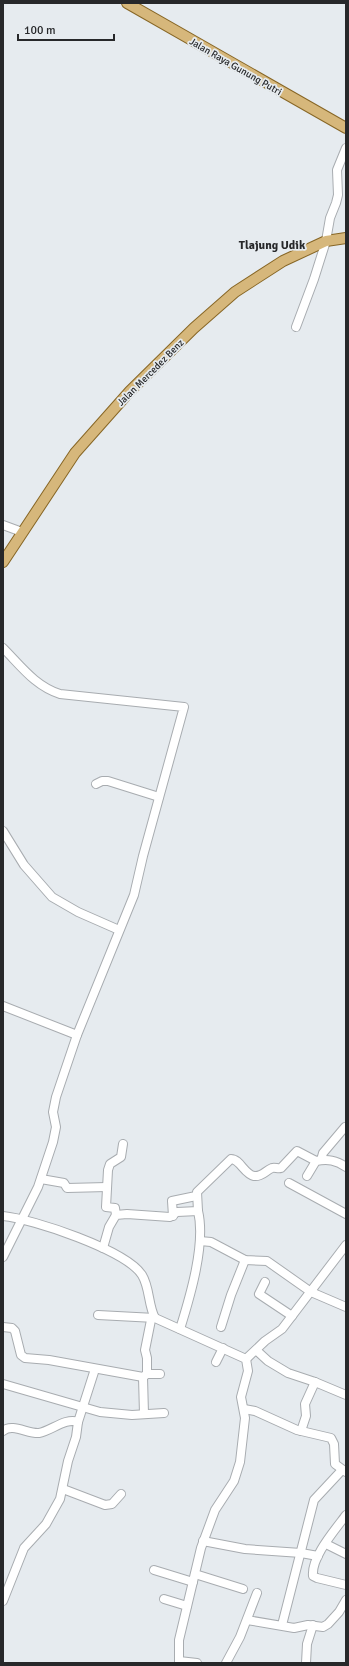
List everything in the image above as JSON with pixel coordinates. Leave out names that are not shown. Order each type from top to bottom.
[{"type":"main road","name":"Jalan Raya Gunung Putri","points":[[127,3],[346,128]]},
{"type":"main road","name":"Jalan Mercedez Benz","points":[[3,562],[75,453],[130,391],[189,333],[231,295],[250,281],[296,254],[326,241],[346,238]]},
{"type":"street","points":[[296,327],[326,241],[330,218],[338,195],[337,170],[346,148]]},
{"type":"street","points":[[3,525],[22,532]]},
{"type":"street","points":[[3,648],[35,681],[56,692],[184,707],[134,895],[77,1035],[56,1097],[53,1112],[55,1132],[41,1179],[23,1219],[3,1257]]},
{"type":"street","points":[[96,784],[102,781],[108,781],[159,797]]},
{"type":"street","points":[[3,831],[24,865],[52,897],[78,912],[119,930]]},
{"type":"street","points":[[3,1006],[77,1035]]},
{"type":"street","points":[[307,1176],[324,1152],[345,1127]]},
{"type":"street","points":[[103,1248],[116,1214],[115,1208],[106,1206],[109,1166],[121,1157],[123,1144]]},
{"type":"street","points":[[180,1329],[189,1302],[200,1241],[200,1222],[196,1196],[198,1190],[232,1159],[248,1173],[256,1176],[265,1174],[272,1168],[281,1168],[297,1152],[318,1161],[337,1161],[346,1168]]},
{"type":"street","points":[[41,1179],[65,1183],[68,1188],[107,1187]]},
{"type":"street","points":[[289,1183],[346,1214]]},
{"type":"street","points":[[173,1216],[172,1200],[196,1196]]},
{"type":"street","points":[[116,1214],[169,1217],[173,1216],[177,1212],[198,1211]]},
{"type":"street","points":[[3,1216],[23,1219],[103,1248],[132,1264],[142,1274],[147,1287],[153,1319],[145,1350],[147,1358],[144,1414]]},
{"type":"street","points":[[200,1241],[211,1242],[245,1260],[267,1261],[311,1292],[346,1307]]},
{"type":"street","points":[[246,1359],[282,1329],[346,1244]]},
{"type":"street","points":[[221,1327],[231,1295],[245,1260]]},
{"type":"street","points":[[265,1282],[259,1294],[292,1316]]},
{"type":"street","points":[[98,1316],[153,1319],[180,1329],[246,1359]]},
{"type":"street","points":[[3,1327],[12,1328],[15,1331],[21,1355],[23,1357],[49,1360],[95,1370],[145,1375],[160,1374]]},
{"type":"street","points":[[216,1362],[223,1348]]},
{"type":"street","points":[[256,1350],[268,1361],[288,1373],[346,1395]]},
{"type":"street","points":[[197,1663],[179,1662],[179,1640],[203,1540],[217,1506],[237,1475],[243,1448],[245,1418],[241,1397],[248,1371],[246,1359]]},
{"type":"street","points":[[3,1601],[22,1552],[29,1540],[46,1524],[52,1516],[60,1499],[68,1461],[76,1437],[78,1422],[95,1370]]},
{"type":"street","points":[[301,1431],[306,1416],[305,1404],[315,1382]]},
{"type":"street","points":[[3,1384],[39,1393],[83,1409],[112,1414],[164,1413]]},
{"type":"street","points":[[244,1409],[255,1411],[301,1431],[333,1440],[334,1461],[336,1466],[344,1471],[314,1500],[308,1516],[301,1553],[282,1625]]},
{"type":"street","points":[[3,1431],[10,1428],[40,1433],[68,1421],[78,1422]]},
{"type":"street","points":[[62,1490],[105,1505],[112,1504],[121,1494]]},
{"type":"street","points":[[346,1515],[318,1556],[313,1576],[346,1585]]},
{"type":"street","points":[[203,1540],[254,1550],[301,1553],[318,1556]]},
{"type":"street","points":[[326,1544],[346,1554]]},
{"type":"street","points":[[154,1570],[243,1590]]},
{"type":"street","points":[[226,1663],[240,1637],[257,1593]]},
{"type":"street","points":[[164,1599],[187,1606]]},
{"type":"street","points":[[247,1620],[294,1628],[312,1625],[323,1627],[326,1626],[339,1612],[346,1600]]},
{"type":"street","points":[[306,1663],[307,1644],[312,1625]]},
{"type":"district","name":"Tlajung Udik","points":[[272,245]]}]
